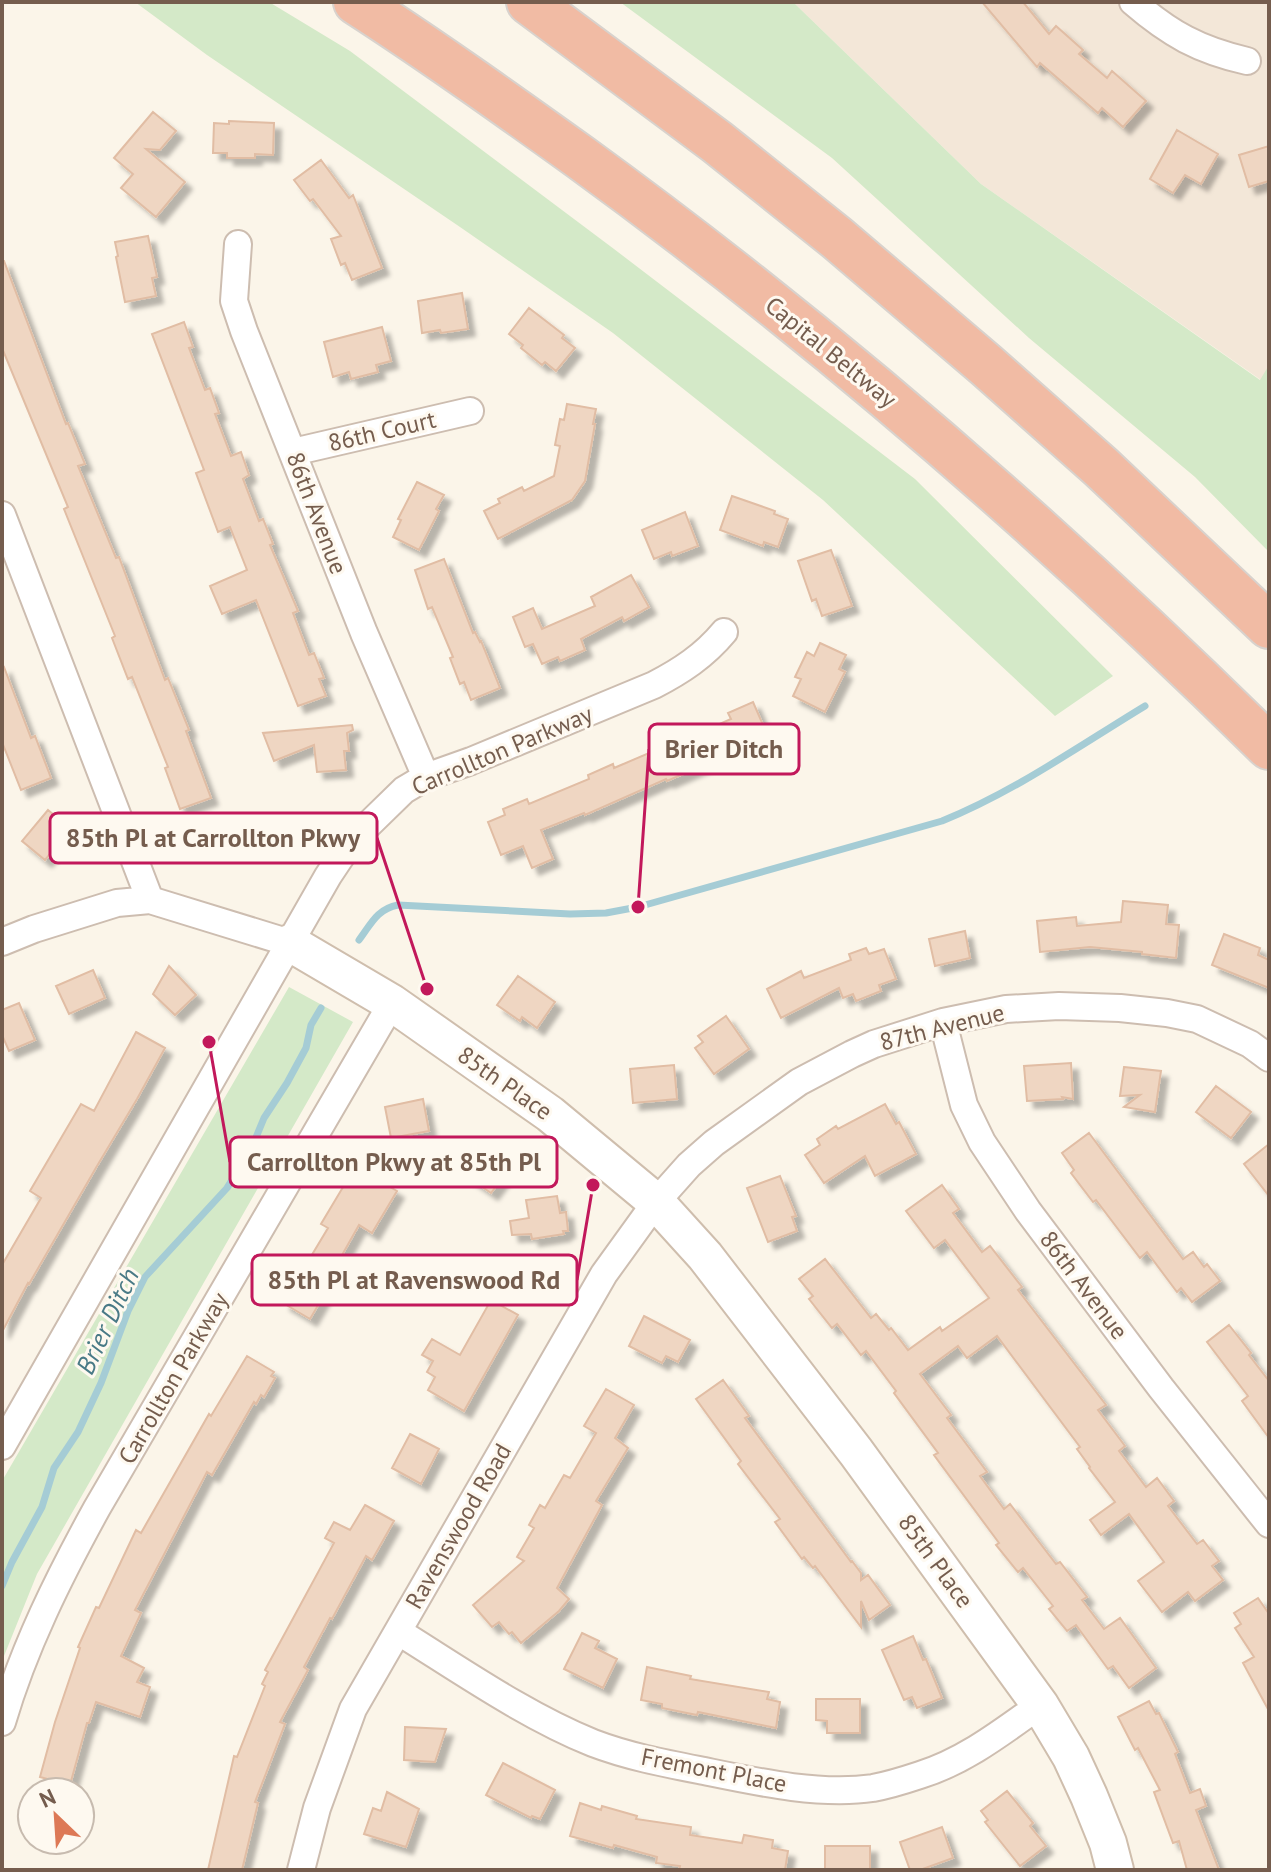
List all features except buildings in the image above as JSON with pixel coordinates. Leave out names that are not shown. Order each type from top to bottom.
[{"type":"highway","name":"Capital Beltway","points":[[356,2],[551,136],[659,215],[791,319],[930,433],[1046,534],[1269,747]]},
{"type":"highway","points":[[529,2],[717,142],[837,238],[1101,467],[1269,626]]},
{"type":"street","points":[[1133,2],[1150,17],[1202,48],[1247,61]]},
{"type":"street","name":"86th Avenue","points":[[238,244],[234,301],[364,633],[426,777]]},
{"type":"street","name":"86th Court","points":[[293,452],[470,411]]},
{"type":"street","points":[[2,515],[150,900],[117,903],[2,942]]},
{"type":"street","name":"Carrollton Parkway","points":[[2,1446],[328,876],[350,843],[404,790],[426,777],[654,685],[682,671],[724,632]]},
{"type":"street","name":"85th Place","points":[[150,900],[290,943],[392,1003],[550,1114],[656,1202],[705,1256],[856,1452],[1040,1705],[1071,1757],[1108,1843],[1115,1870]]},
{"type":"street","name":"Carrollton Parkway","points":[[2,1722],[32,1638],[66,1562],[392,1003]]},
{"type":"street","name":"87th Avenue","points":[[656,1202],[689,1165],[714,1143],[799,1082],[874,1044],[943,1022],[1006,1009],[1059,1006],[1167,1013],[1197,1019],[1250,1044],[1269,1058]]},
{"type":"street","name":"86th Avenue","points":[[943,1022],[964,1105],[982,1142],[1028,1211],[1269,1524]]},
{"type":"street","name":"Ravenswood Road","points":[[301,1870],[317,1808],[353,1709],[604,1274],[656,1202]]},
{"type":"street","name":"Fremont Place","points":[[399,1632],[511,1701],[593,1742],[645,1759],[804,1787],[874,1788],[922,1775],[968,1754],[1040,1705]]},
{"type":"shaded area","points":[[793,2],[1269,2],[1269,365],[1261,380],[981,184]]},
{"type":"green space","points":[[135,2],[269,2],[350,51],[915,479],[1113,676],[1055,716],[823,500],[613,333],[207,55]]},
{"type":"green space","points":[[620,2],[793,2],[981,184],[1260,380],[1269,365],[1269,552],[1195,477],[1029,338],[832,158]]},
{"type":"green space","points":[[289,987],[353,1022],[37,1574],[2,1661],[2,1481]]},
{"type":"waterway","name":"Brier Ditch","points":[[359,940],[380,914],[398,905],[606,913],[638,907],[942,821],[1020,782],[1145,706]]},
{"type":"waterway","name":"Brier Ditch","points":[[2,1586],[42,1507],[54,1468],[78,1432],[101,1383],[128,1311],[145,1277],[227,1188],[306,1048],[311,1025],[321,1008]]},
{"type":"place","name":"Brier Ditch","points":[[638,907]]},
{"type":"place","name":"85th Pl at Carrollton Pkwy","points":[[427,989]]},
{"type":"place","name":"Carrollton Pkwy at 85th Pl","points":[[209,1042]]},
{"type":"place","name":"85th Pl at Ravenswood Rd","points":[[593,1185]]}]
